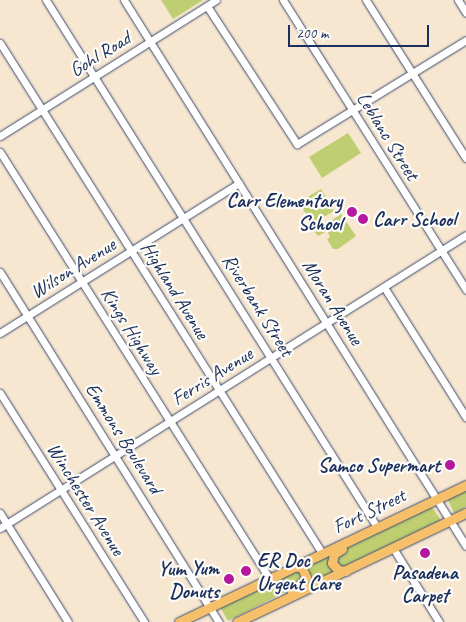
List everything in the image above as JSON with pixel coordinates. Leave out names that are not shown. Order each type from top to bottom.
[{"type":"main road","name":"Fort Street","points":[[179,622],[466,485]]},
{"type":"main road","points":[[237,622],[464,513]]},
{"type":"main road","points":[[341,571],[332,563],[334,554],[377,531],[381,525]]},
{"type":"main road","points":[[251,615],[259,606],[304,582],[305,572],[295,566]]},
{"type":"street","name":"Riverbank Street","points":[[46,0],[271,358],[381,525]]},
{"type":"street","name":"Moran Avenue","points":[[124,0],[438,498],[466,546]]},
{"type":"street","name":"Gohl Road","points":[[0,136],[216,0]]},
{"type":"street","name":"Leblanc Street","points":[[283,0],[466,290]]},
{"type":"street","points":[[366,0],[466,158]]},
{"type":"street","points":[[458,0],[466,13]]},
{"type":"street","points":[[207,6],[297,144],[466,40]]},
{"type":"street","name":"Highland Avenue","points":[[0,43],[322,553]]},
{"type":"street","name":"Kings Highway","points":[[0,152],[269,578]]},
{"type":"street","name":"Wilson Avenue","points":[[0,333],[239,183]]},
{"type":"street","name":"Ferris Avenue","points":[[3,526],[466,235]]},
{"type":"street","name":"Emmons Boulevard","points":[[0,272],[220,622]]},
{"type":"street","points":[[384,287],[466,417]]},
{"type":"street","name":"Winchester Avenue","points":[[0,393],[144,622]]},
{"type":"street","points":[[0,513],[3,526],[68,622]]},
{"type":"street","points":[[393,548],[439,622]]},
{"type":"green space","points":[[161,0],[203,0],[173,19]]},
{"type":"green space","points":[[348,133],[361,153],[322,178],[309,157]]},
{"type":"green space","points":[[321,189],[334,211],[312,224],[299,202]]},
{"type":"green space","points":[[341,214],[356,236],[338,249],[333,249],[327,239],[330,237],[327,231],[318,236],[315,232]]},
{"type":"green space","points":[[466,489],[466,507],[454,513],[447,498]]},
{"type":"green space","points":[[431,506],[441,520],[343,567],[336,564],[337,557],[343,550]]},
{"type":"green space","points":[[328,555],[332,572],[309,583],[305,566]]},
{"type":"green space","points":[[296,571],[300,572],[301,577],[295,587],[228,621],[220,607]]},
{"type":"place","name":"Carr Elementary School","points":[[352,212]]},
{"type":"place","name":"Carr School","points":[[363,219]]},
{"type":"place","name":"Samco Supermart","points":[[450,465]]},
{"type":"place","name":"Pasadena Carpet","points":[[425,553]]},
{"type":"place","name":"ER Doc Urgent Care","points":[[246,571]]},
{"type":"place","name":"Yum Yum Donuts","points":[[229,579]]}]
